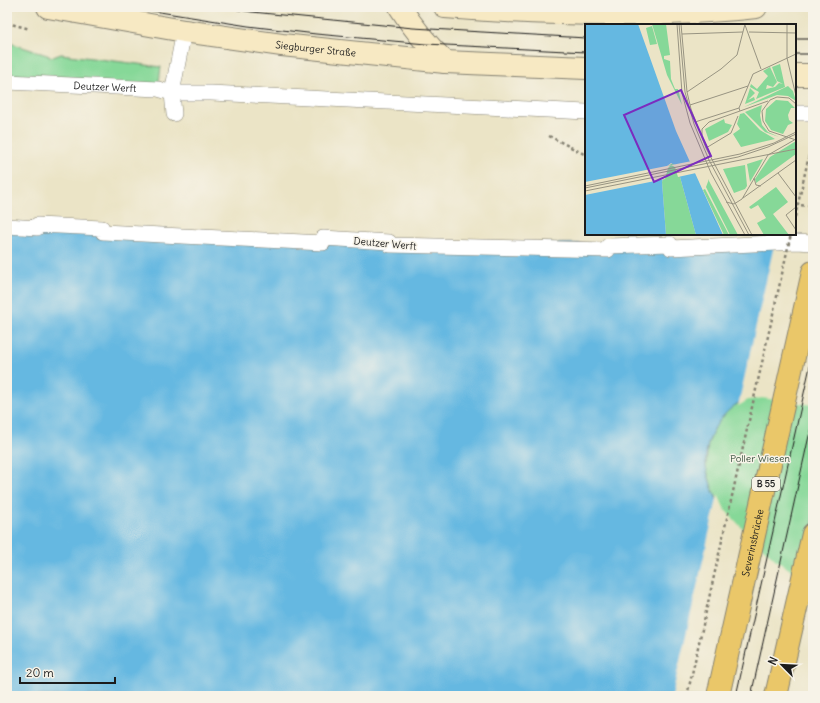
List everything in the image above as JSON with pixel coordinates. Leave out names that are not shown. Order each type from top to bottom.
[{"type":"main road","name":"Siegburger Straße","points":[[48,7],[184,31],[282,45],[445,62],[585,68]]},
{"type":"main road","points":[[400,7],[418,34],[445,62]]},
{"type":"main road","points":[[445,7],[485,10],[592,13],[710,12],[756,7]]},
{"type":"main road","points":[[796,75],[813,75]]},
{"type":"main road","name":"Severinsbrücke","points":[[718,696],[813,272]]},
{"type":"main road","points":[[776,696],[813,534]]},
{"type":"lane","points":[[174,114],[172,93],[184,31]]},
{"type":"lane","name":"Deutzer Werft","points":[[7,82],[158,89],[172,93],[211,93],[585,112]]},
{"type":"lane","points":[[796,113],[813,113]]},
{"type":"lane","name":"Deutzer Werft","points":[[7,226],[37,228],[37,225],[102,228],[103,232],[323,242],[323,238],[389,242],[390,245],[608,250],[608,246],[670,244],[671,248],[796,242],[813,243]]},
{"type":"path","points":[[796,213],[813,138]]},
{"type":"path","points":[[796,205],[813,206]]},
{"type":"path","points":[[687,696],[791,235]]},
{"type":"green space","points":[[7,42],[53,57],[61,54],[161,67],[158,89],[7,82]]},
{"type":"green space","name":"Poller Wiesen","points":[[762,396],[813,403],[813,588],[775,561],[724,511],[713,491],[706,467],[708,444],[716,425],[730,408],[748,398]]},
{"type":"water","points":[[7,226],[390,245],[796,242],[762,396],[746,399],[729,410],[722,418],[707,446],[706,467],[713,491],[813,696],[7,696]]},
{"type":"pier","points":[[775,241],[813,241],[813,405],[762,398],[748,400],[738,406]]},
{"type":"pier","points":[[718,495],[725,510],[745,531],[776,560],[813,586],[813,696],[672,696]]},
{"type":"tram line","points":[[128,7],[248,26],[316,34],[426,44],[585,52]]},
{"type":"tram line","points":[[221,7],[252,12],[413,28],[585,38]]},
{"type":"tram line","points":[[796,39],[813,39]]},
{"type":"tram line","points":[[796,54],[813,54]]},
{"type":"tram line","points":[[736,696],[813,353]]},
{"type":"tram line","points":[[751,696],[813,418]]}]
